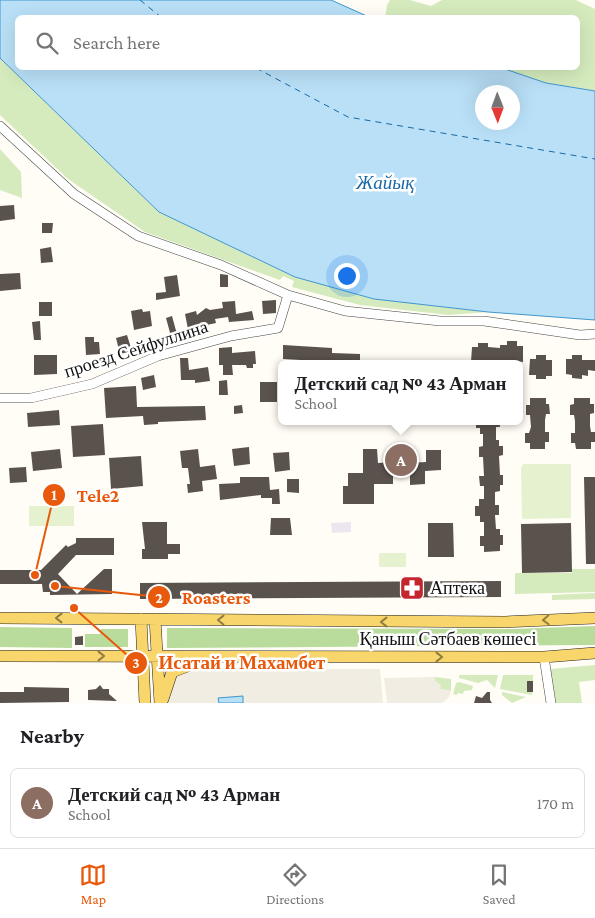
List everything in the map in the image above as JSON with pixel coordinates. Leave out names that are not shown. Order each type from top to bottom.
[{"type":"main road","name":"Қаныш Сәтбаев көшесі","points":[[0,618],[505,622],[595,618]]},
{"type":"main road","points":[[141,619],[141,656],[145,703]]},
{"type":"main road","points":[[155,619],[156,656],[161,703]]},
{"type":"main road","name":"Қаныш Сәтбаев көшесі","points":[[0,656],[544,657],[595,653]]},
{"type":"main road","points":[[161,703],[172,672],[182,666],[213,656]]},
{"type":"street","points":[[0,126],[74,194],[138,236],[221,265],[288,294],[345,311],[440,321],[484,321],[580,335],[595,334]]},
{"type":"street","name":"проезд Сейфуллина","points":[[0,398],[31,398],[92,384],[158,356],[231,336],[278,328],[288,294]]},
{"type":"street","points":[[544,657],[550,703]]},
{"type":"shaded area","points":[[351,522],[351,532],[332,533],[331,523]]},
{"type":"shaded area","points":[[169,669],[380,669],[383,703],[164,703],[162,677],[164,671]]},
{"type":"shaded area","points":[[435,677],[435,681],[441,685],[440,689],[451,691],[449,697],[442,703],[385,703],[387,702],[384,678]]},
{"type":"green space","points":[[390,0],[410,0],[431,6],[442,0],[576,0],[595,9],[595,91],[546,83],[508,70],[580,70],[580,15],[385,15]]},
{"type":"green space","points":[[0,58],[159,212],[295,277],[374,299],[488,312],[448,315],[360,305],[292,287],[294,281],[283,276],[280,280],[145,232],[68,179],[0,115]]},
{"type":"green space","points":[[0,149],[21,172],[22,198],[0,190]]},
{"type":"green space","points":[[523,464],[571,464],[571,518],[522,519],[521,468]]},
{"type":"green space","points":[[29,506],[74,506],[74,526],[29,526]]},
{"type":"green space","points":[[379,553],[406,553],[406,567],[379,567]]},
{"type":"green space","points":[[572,569],[595,569],[595,592],[515,594],[515,573],[572,573]]},
{"type":"green space","points":[[595,593],[595,599],[552,600],[552,595]]},
{"type":"green space","points":[[595,626],[595,645],[167,648],[167,628],[512,629]]},
{"type":"green space","points":[[0,627],[72,628],[72,648],[0,647]]},
{"type":"green space","points":[[101,629],[128,629],[128,647],[85,647],[85,634],[100,634]]},
{"type":"green space","points":[[595,665],[595,680],[579,682],[582,703],[555,703],[550,669]]},
{"type":"green space","points":[[459,675],[498,675],[495,688],[487,680],[478,683],[459,678]]},
{"type":"green space","points":[[503,675],[533,675],[533,681],[527,682],[527,692],[532,692],[532,695],[500,689]]},
{"type":"green space","points":[[435,677],[451,679],[451,691],[440,689],[435,681]]},
{"type":"green space","points":[[459,682],[473,686],[472,690],[464,691],[463,694],[453,694],[456,683]]},
{"type":"green space","points":[[502,692],[526,697],[512,703],[502,695]]},
{"type":"water","name":"Жайық","points":[[0,0],[331,0],[365,15],[15,15],[15,70],[508,70],[546,83],[595,91],[595,320],[488,312],[374,299],[295,277],[159,212],[0,58]]},
{"type":"water","points":[[243,696],[243,703],[219,703],[218,698]]},
{"type":"building","points":[[14,205],[15,219],[0,221],[0,206]]},
{"type":"building","points":[[42,223],[53,223],[52,233],[42,233]]},
{"type":"building","points":[[51,247],[53,262],[41,263],[40,249]]},
{"type":"building","points":[[20,273],[21,289],[0,291],[0,274]]},
{"type":"building","points":[[220,274],[228,275],[228,287],[220,287]]},
{"type":"building","points":[[177,275],[180,296],[156,300],[156,293],[166,292],[164,277]]},
{"type":"building","points":[[276,300],[276,313],[263,314],[262,301]]},
{"type":"building","points":[[235,301],[236,314],[252,311],[254,320],[229,322],[228,317],[215,319],[216,323],[188,329],[185,314],[196,311],[197,315],[206,308],[210,310],[223,308],[222,302]]},
{"type":"building","points":[[39,302],[52,302],[52,316],[39,316]]},
{"type":"building","points":[[142,309],[143,312],[150,311],[152,326],[134,330],[131,311]]},
{"type":"building","points":[[172,316],[178,338],[172,340],[166,318]]},
{"type":"building","points":[[40,321],[41,340],[34,340],[32,322]]},
{"type":"building","points":[[127,335],[132,351],[120,354],[116,338]]},
{"type":"building","points":[[85,337],[94,337],[94,342],[99,342],[100,354],[86,355]]},
{"type":"building","points":[[507,341],[517,341],[517,346],[523,346],[523,360],[471,360],[472,347],[478,347],[478,343],[488,343],[488,347],[500,348],[500,345],[507,345]]},
{"type":"building","points":[[283,345],[332,348],[332,353],[360,354],[360,360],[283,359]]},
{"type":"building","points":[[232,347],[232,353],[255,351],[256,364],[253,364],[253,368],[247,368],[246,365],[232,365],[233,375],[223,375],[223,365],[219,365],[219,348]]},
{"type":"building","points":[[34,355],[57,355],[57,374],[34,375]]},
{"type":"building","points":[[536,355],[546,355],[546,360],[552,360],[552,376],[546,376],[546,379],[536,379],[536,375],[529,375],[530,359],[536,359]]},
{"type":"building","points":[[572,355],[582,355],[582,360],[595,360],[595,371],[588,370],[588,376],[582,375],[582,379],[572,378],[572,375],[566,374],[566,359],[572,359]]},
{"type":"building","points":[[180,358],[188,358],[189,370],[208,367],[210,381],[195,383],[195,380],[181,380]]},
{"type":"building","points":[[154,375],[156,387],[143,390],[141,378]]},
{"type":"building","points":[[227,380],[228,395],[219,395],[219,381]]},
{"type":"building","points":[[260,382],[277,382],[277,402],[260,402]]},
{"type":"building","points":[[136,386],[137,407],[205,406],[206,420],[158,422],[158,424],[144,425],[143,416],[106,418],[104,388]]},
{"type":"building","points":[[530,398],[546,398],[546,404],[549,404],[550,414],[546,414],[545,432],[549,432],[549,442],[545,442],[545,449],[530,449],[530,443],[525,443],[525,433],[529,433],[531,427],[530,415],[526,415],[526,405],[530,405]]},
{"type":"building","points":[[574,398],[590,398],[590,404],[594,404],[594,413],[590,414],[590,426],[591,432],[595,432],[595,442],[591,442],[591,449],[576,449],[575,443],[571,443],[571,433],[575,433],[575,421],[574,415],[570,415],[570,405],[574,404]]},
{"type":"building","points":[[242,405],[243,413],[234,414],[234,406]]},
{"type":"building","points":[[59,410],[60,425],[28,427],[27,413]]},
{"type":"building","points":[[103,424],[105,455],[73,457],[71,426]]},
{"type":"building","points":[[476,425],[500,425],[500,427],[496,427],[496,440],[499,440],[499,446],[503,446],[503,455],[499,456],[500,475],[503,475],[503,485],[500,485],[500,491],[495,492],[495,505],[499,505],[499,515],[495,515],[496,529],[500,529],[500,535],[503,535],[503,545],[500,545],[500,551],[484,552],[484,546],[480,546],[480,536],[484,536],[484,522],[480,522],[480,516],[475,516],[475,506],[479,506],[479,499],[484,499],[484,486],[480,486],[479,476],[484,476],[483,457],[479,457],[479,447],[483,446],[483,434],[480,434],[480,428],[476,428]]},
{"type":"building","points":[[249,447],[250,464],[234,466],[232,449]]},
{"type":"building","points":[[394,448],[409,448],[410,463],[426,462],[426,450],[441,450],[441,470],[425,471],[425,484],[410,485],[410,470],[393,470],[393,484],[374,484],[374,504],[343,504],[343,486],[348,486],[348,473],[363,473],[363,449],[377,449],[378,463],[395,462]]},
{"type":"building","points":[[60,449],[62,468],[33,471],[31,452]]},
{"type":"building","points":[[198,449],[200,467],[215,465],[217,479],[202,481],[203,491],[188,493],[187,484],[190,484],[188,468],[182,468],[180,451]]},
{"type":"building","points":[[289,452],[290,470],[275,472],[273,453]]},
{"type":"building","points":[[141,456],[143,486],[111,489],[109,458]]},
{"type":"building","points":[[26,467],[27,482],[10,483],[9,468]]},
{"type":"building","points":[[240,477],[269,477],[270,490],[279,489],[280,504],[272,504],[272,498],[261,498],[261,495],[220,500],[219,484],[240,483]]},
{"type":"building","points":[[584,477],[595,477],[595,564],[586,564]]},
{"type":"building","points":[[287,479],[299,479],[299,493],[287,492]]},
{"type":"building","points":[[271,518],[290,518],[292,535],[270,535]]},
{"type":"building","points":[[142,522],[167,522],[167,544],[180,544],[180,554],[168,554],[168,559],[142,559],[142,549],[145,549]]},
{"type":"building","points":[[428,523],[453,523],[454,557],[428,557]]},
{"type":"building","points":[[571,523],[572,572],[522,573],[521,524]]},
{"type":"building","points":[[76,538],[114,538],[114,555],[76,555],[58,574],[77,594],[104,569],[112,569],[112,594],[50,595],[50,592],[43,592],[42,584],[0,584],[0,570],[41,570],[66,545],[68,547],[76,543]]},
{"type":"building","points":[[501,581],[501,597],[140,599],[140,583]]},
{"type":"building","points":[[83,636],[83,645],[75,645],[75,637]]},
{"type":"building","points":[[527,681],[533,681],[533,692],[527,692]]},
{"type":"building","points":[[100,685],[103,689],[109,689],[109,694],[117,701],[88,700],[88,690],[96,689]]},
{"type":"building","points":[[24,687],[69,688],[69,702],[0,703],[0,692],[24,692]]},
{"type":"building","points":[[487,692],[490,692],[492,703],[474,703],[476,696],[482,698]]},
{"type":"ferry route","points":[[140,0],[158,15]]},
{"type":"ferry route","points":[[260,70],[348,117],[595,159]]},
{"type":"place","name":"Детский сад № 43 Арман","points":[[401,460]]},
{"type":"place","name":"Tele2","points":[[35,575]]},
{"type":"place","name":"Roasters","points":[[55,586]]},
{"type":"place","name":"Аптека","points":[[412,588]]},
{"type":"place","name":"Исатай и Махамбет","points":[[74,608]]}]
